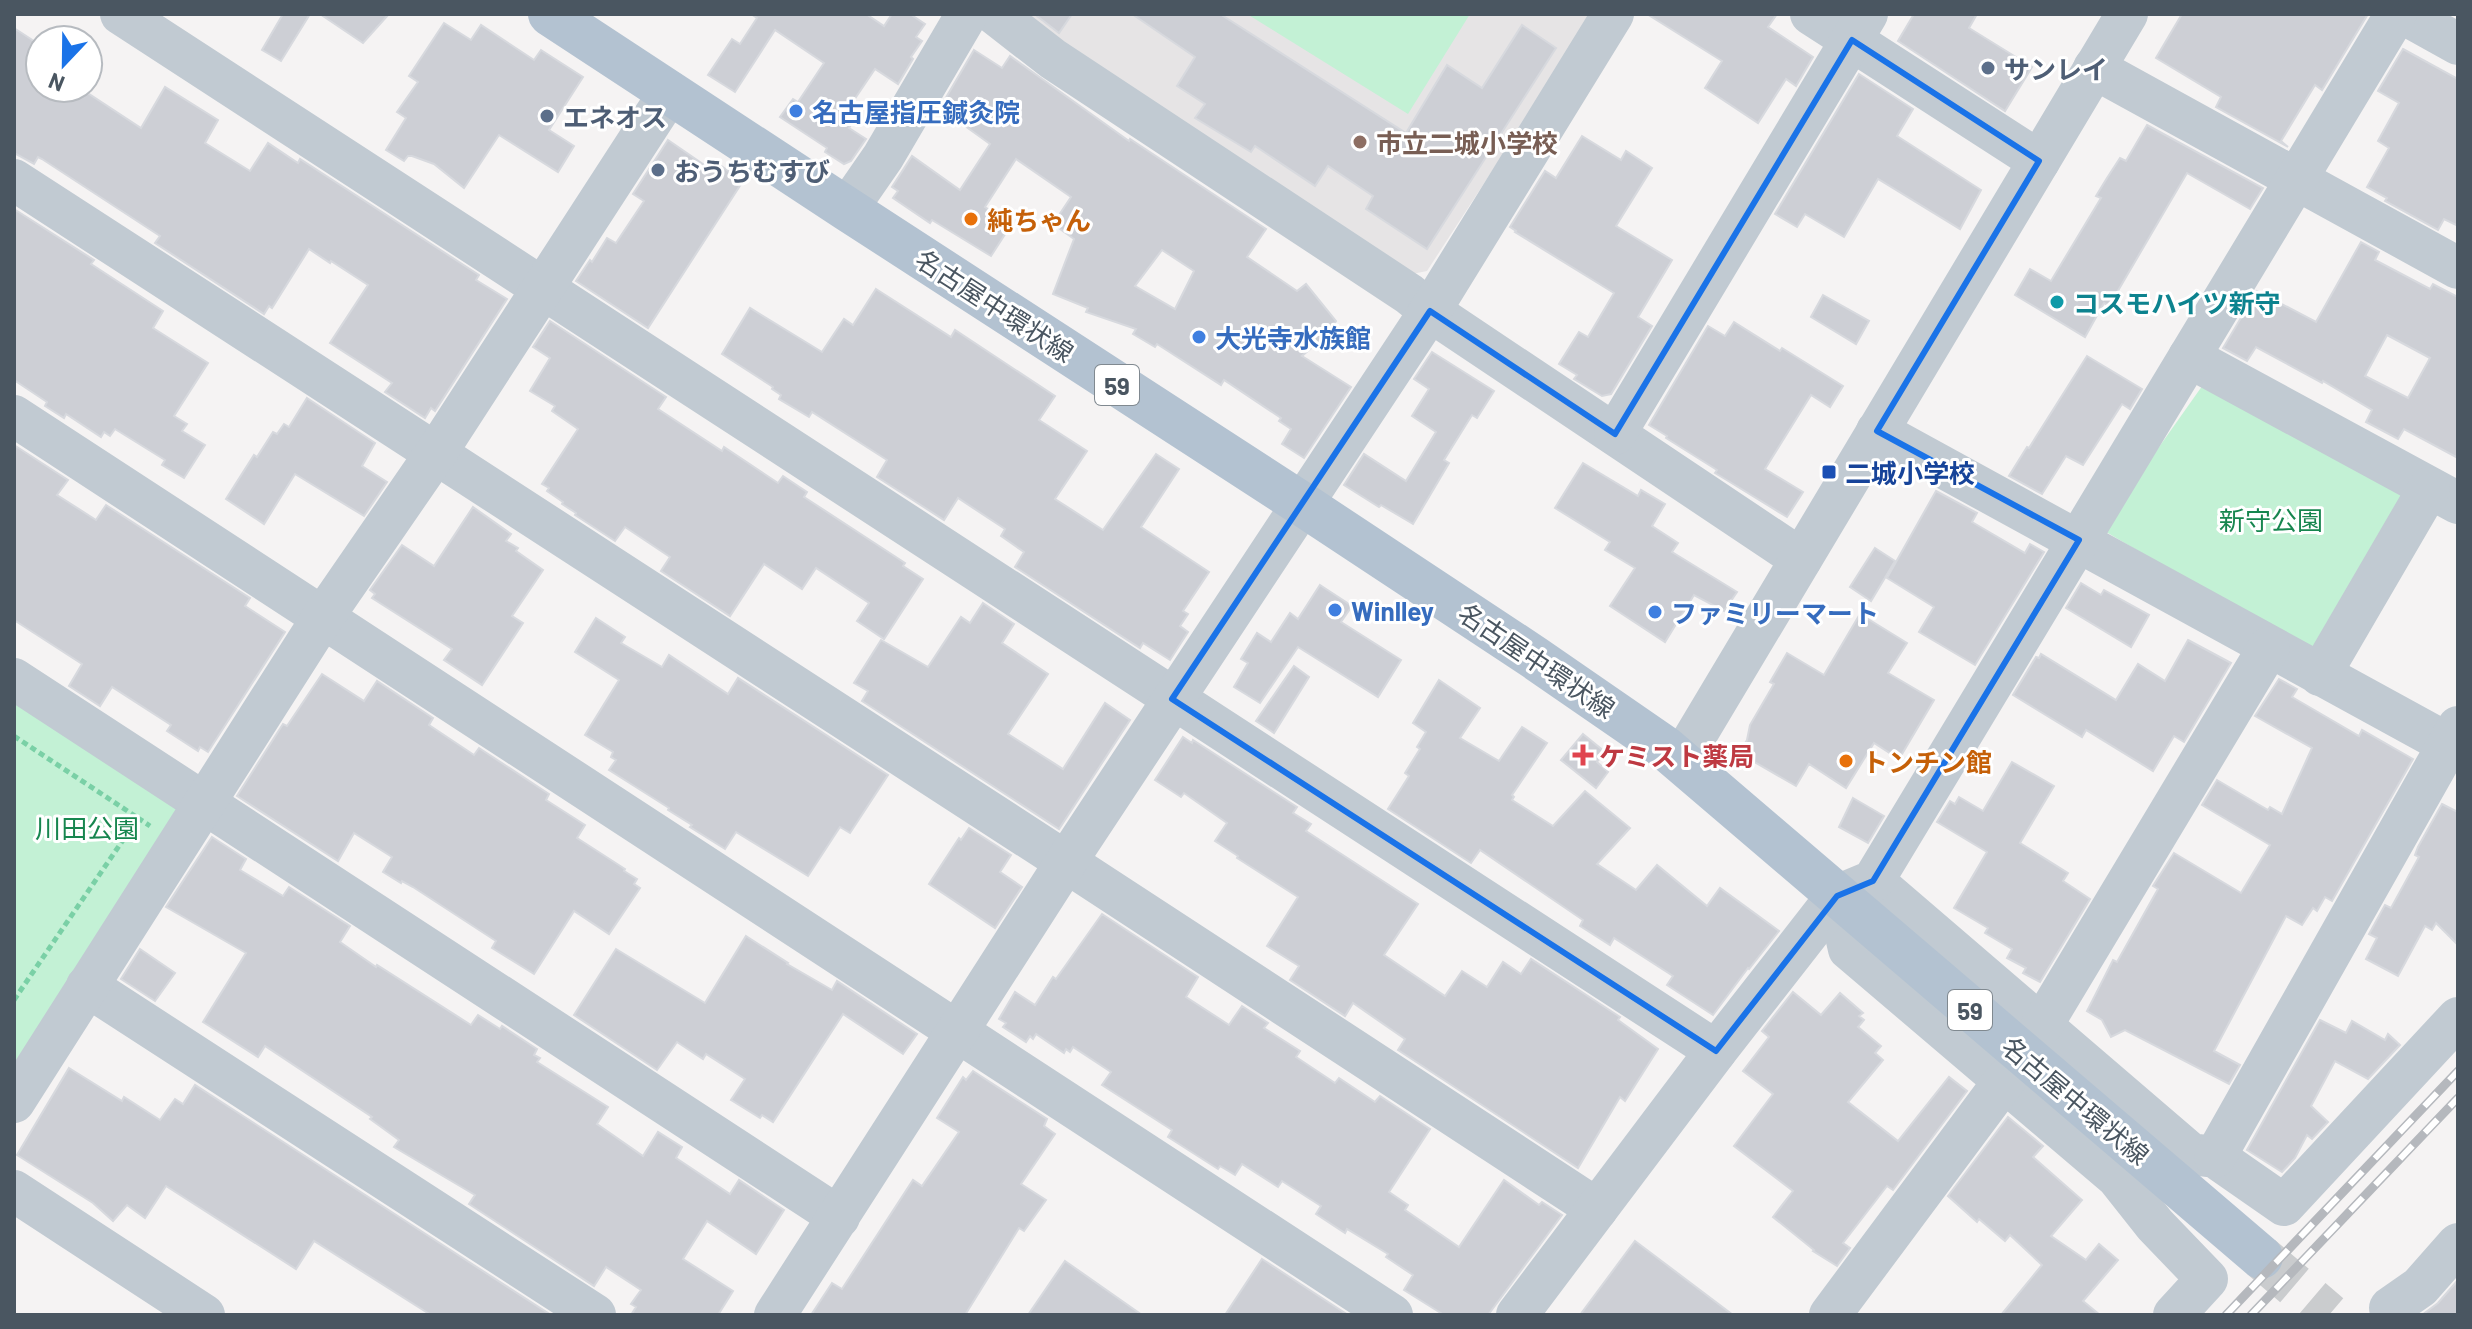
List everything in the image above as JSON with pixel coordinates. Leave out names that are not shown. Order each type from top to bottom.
[{"type":"main road","name":"名古屋中環状線","points":[[550,14],[1302,504],[1535,658],[1681,760],[1855,889],[2261,1257]]},
{"type":"street","points":[[121,14],[1716,1051]]},
{"type":"street","points":[[847,209],[883,157],[967,14]]},
{"type":"street","points":[[995,14],[1053,59],[1409,294],[1801,559]]},
{"type":"street","points":[[775,1315],[1172,699],[1430,311],[1613,14]]},
{"type":"street","points":[[1811,14],[1859,27],[2039,161]]},
{"type":"street","points":[[1681,760],[2127,14]]},
{"type":"street","points":[[1517,1315],[1716,1051],[1855,889],[2079,540],[2396,14]]},
{"type":"street","points":[[2404,14],[2458,44]]},
{"type":"street","points":[[1615,434],[1859,27]]},
{"type":"street","points":[[2094,68],[2458,268]]},
{"type":"street","points":[[14,1102],[323,617],[436,453],[670,92]]},
{"type":"street","points":[[14,180],[1597,1209]]},
{"type":"street","points":[[2189,357],[2444,496],[2320,675]]},
{"type":"street","points":[[14,416],[1392,1315]]},
{"type":"street","points":[[1877,431],[2320,675],[2453,736],[2215,1157]]},
{"type":"street","points":[[2042,1025],[2269,647]]},
{"type":"street","points":[[14,679],[839,1217]]},
{"type":"street","points":[[1855,889],[2042,1025],[2191,1154],[2215,1157],[2284,1205],[2458,1018]]},
{"type":"street","points":[[1855,889],[1849,949],[2117,1177],[2155,1225],[2207,1279],[2174,1315]]},
{"type":"street","points":[[87,986],[595,1315]]},
{"type":"street","points":[[1830,1315],[2005,1080]]},
{"type":"street","points":[[14,1191],[204,1315]]},
{"type":"street","points":[[2397,1315],[2390,1308],[2420,1287],[2458,1244]]},
{"type":"path","points":[[14,736],[156,831]]},
{"type":"path","points":[[14,1000],[138,818]]},
{"type":"highlighted area","points":[[1852,40],[2039,161],[1877,431],[2079,540],[1873,881],[1837,896],[1716,1051],[1172,699],[1430,311],[1615,434]]},
{"type":"shaded area","name":"市立二城小学校","points":[[1012,14],[1594,14],[1427,271],[1412,274]]},
{"type":"green space","points":[[1247,14],[1470,14],[1408,114]]},
{"type":"green space","name":"新守公園","points":[[2205,382],[2414,491],[2312,653],[2101,529]]},
{"type":"green space","name":"川田公園","points":[[14,689],[190,803],[14,1064]]},
{"type":"building","points":[[283,14],[310,14],[281,61],[262,50]]},
{"type":"building","points":[[320,14],[389,14],[363,43]]},
{"type":"building","points":[[751,14],[866,14],[884,26],[892,14],[910,14],[925,24],[916,37],[922,41],[898,84],[875,69],[848,109],[857,115],[849,128],[866,139],[851,161],[844,164],[825,152],[827,148],[780,117],[793,99],[798,102],[824,63],[775,30],[735,92],[708,75],[732,39],[740,44],[757,18]]},
{"type":"building","points":[[1038,14],[1072,14],[1059,33]]},
{"type":"building","points":[[1132,14],[1220,14],[1406,133],[1447,65],[1482,88],[1522,25],[1556,48],[1427,249],[1366,209],[1373,196],[1328,166],[1315,186],[1255,146],[1251,152],[1195,118],[1205,104],[1177,86],[1195,57]]},
{"type":"building","points":[[1647,14],[1777,14],[1768,27],[1813,57],[1796,86],[1786,79],[1758,123],[1705,88],[1722,61]]},
{"type":"building","points":[[1914,14],[1977,14],[1969,28],[2032,67],[2005,111],[1898,41]]},
{"type":"building","points":[[2182,14],[2368,14],[2322,90],[2315,85],[2281,141],[2288,147],[2216,107],[2221,97],[2156,58]]},
{"type":"building","points":[[444,23],[471,40],[481,25],[534,60],[541,50],[583,77],[549,130],[574,146],[558,172],[499,135],[464,188],[434,164],[412,156],[404,161],[386,150],[406,118],[397,112],[418,82],[409,76]]},
{"type":"building","points":[[14,28],[24,35],[24,104],[104,104],[141,128],[165,87],[218,120],[205,143],[250,171],[268,143],[298,163],[300,159],[479,275],[476,280],[507,299],[435,411],[431,408],[425,418],[385,392],[392,383],[330,343],[368,285],[331,261],[309,249],[272,308],[269,306],[264,314],[155,243],[160,236],[42,159],[38,157],[34,164],[14,153]]},
{"type":"building","points":[[2403,49],[2458,79],[2458,226],[2444,219],[2438,230],[2385,201],[2387,198],[2367,187],[2389,148],[2378,141],[2399,103],[2378,91]]},
{"type":"building","points":[[974,50],[1002,68],[1010,56],[1129,141],[1266,229],[1247,257],[1297,291],[1306,284],[1336,321],[1335,328],[1302,356],[1351,387],[1304,458],[1282,444],[1291,429],[1279,421],[1281,418],[1224,380],[1221,385],[1157,344],[1155,347],[1133,334],[1136,329],[1086,312],[1088,308],[1053,294],[1074,239],[1053,224],[1071,197],[1016,159],[985,207],[1011,225],[991,256],[932,220],[930,223],[893,198],[898,191],[892,187],[912,156],[960,190],[990,144],[965,126],[968,116],[944,101]],"holes":[[[1162,250],[1194,271],[1175,309],[1135,286]]]},
{"type":"building","points":[[1859,74],[1913,109],[1897,136],[1981,190],[1960,229],[1878,179],[1844,237],[1805,214],[1797,227],[1775,214]]},
{"type":"building","points":[[2147,125],[2263,188],[2250,209],[2187,173],[2109,306],[2104,303],[2085,337],[2015,295],[2030,269],[2051,281],[2101,198],[2096,196],[2107,178],[2120,158],[2126,161]]},
{"type":"building","points":[[1582,136],[1621,160],[1626,151],[1652,168],[1616,226],[1672,260],[1638,317],[1652,326],[1611,394],[1602,396],[1574,379],[1577,375],[1559,364],[1579,332],[1588,337],[1614,293],[1510,227],[1545,171],[1556,178]]},
{"type":"building","points":[[668,140],[716,173],[721,166],[743,181],[648,328],[576,281],[607,238],[616,243],[644,201],[633,194]]},
{"type":"building","points":[[14,209],[94,260],[91,264],[163,311],[153,328],[208,363],[174,416],[187,424],[182,431],[205,445],[184,478],[162,465],[165,460],[115,429],[110,436],[104,432],[101,437],[66,414],[64,418],[45,406],[47,402],[14,380]]},
{"type":"building","points":[[2361,242],[2379,252],[2375,260],[2430,289],[2433,284],[2458,297],[2458,458],[2404,429],[2398,439],[2366,422],[2372,410],[2256,347],[2247,361],[2223,348],[2257,291],[2316,322]],"holes":[[[2387,335],[2430,358],[2408,398],[2365,376]]]},
{"type":"building","points":[[876,289],[951,337],[955,330],[1055,396],[1039,420],[1087,451],[1055,499],[1103,530],[1156,454],[1179,469],[1141,527],[1209,572],[1183,611],[1188,614],[1180,626],[1188,632],[1170,660],[1143,643],[1140,648],[1015,567],[1024,552],[1001,536],[1005,529],[958,498],[944,520],[877,477],[887,460],[812,412],[809,417],[779,399],[781,395],[773,387],[722,354],[750,308],[822,352],[844,319],[853,325]]},
{"type":"building","points":[[1823,295],[1869,321],[1856,344],[1811,317]]},
{"type":"building","points":[[550,321],[666,397],[658,409],[778,483],[783,476],[807,492],[804,497],[905,563],[903,566],[923,579],[884,639],[857,621],[869,603],[816,568],[802,589],[764,564],[730,616],[661,571],[670,557],[625,527],[615,541],[575,515],[547,491],[549,488],[542,484],[578,429],[552,411],[555,406],[530,391],[550,358],[533,347]]},
{"type":"building","points":[[1734,322],[1843,386],[1830,407],[1811,395],[1765,469],[1803,492],[1787,517],[1715,473],[1717,470],[1649,425],[1708,326],[1725,336]]},
{"type":"building","points":[[1432,352],[1494,391],[1477,418],[1472,415],[1444,460],[1449,463],[1413,524],[1344,485],[1364,454],[1406,481],[1436,432],[1412,416],[1429,389],[1414,379]]},
{"type":"building","points":[[2087,356],[2142,389],[2130,409],[2122,404],[2083,465],[2066,456],[2042,494],[2009,476]]},
{"type":"building","points":[[307,398],[375,443],[362,466],[387,482],[364,516],[295,474],[264,524],[226,499],[254,455],[257,457],[273,432],[277,434],[284,424],[289,427]]},
{"type":"building","points":[[14,445],[68,480],[57,495],[96,520],[106,505],[250,598],[245,606],[285,632],[208,752],[200,747],[198,751],[167,731],[171,725],[112,687],[100,706],[69,686],[82,664],[14,620]]},
{"type":"building","points":[[1583,463],[1638,496],[1641,490],[1665,504],[1652,526],[1678,543],[1672,552],[1737,592],[1724,611],[1694,595],[1665,642],[1610,606],[1635,568],[1605,550],[1610,542],[1555,508]]},
{"type":"building","points":[[1936,491],[1977,513],[1972,522],[2025,553],[2030,544],[2044,552],[1975,665],[1919,632],[1934,607],[1887,578]]},
{"type":"building","points":[[473,507],[511,534],[506,541],[543,570],[512,616],[523,623],[482,685],[444,660],[452,649],[372,598],[375,594],[370,590],[402,545],[434,566]]},
{"type":"building","points":[[1875,548],[1895,561],[1871,601],[1850,587]]},
{"type":"building","points":[[2081,583],[2101,595],[2104,590],[2149,615],[2131,647],[2066,608]]},
{"type":"building","points":[[1320,585],[1352,606],[1341,622],[1401,660],[1378,697],[1298,647],[1260,703],[1234,687],[1248,663],[1241,659],[1257,633],[1271,642],[1290,613],[1298,619]]},
{"type":"building","points":[[983,603],[1014,624],[1002,643],[1048,674],[1008,734],[1063,769],[1105,703],[1130,720],[1059,829],[862,701],[868,691],[854,683],[881,640],[928,667],[961,617],[970,623]]},
{"type":"building","points":[[1860,614],[1907,643],[1888,673],[1934,700],[1899,759],[1874,743],[1846,788],[1809,764],[1796,786],[1751,760],[1754,755],[1742,748],[1750,725],[1774,684],[1770,682],[1787,653],[1824,675]]},
{"type":"building","points":[[596,618],[625,637],[621,643],[662,667],[669,655],[728,694],[738,678],[888,775],[850,833],[840,827],[808,876],[736,832],[725,849],[609,770],[616,760],[611,757],[613,752],[585,735],[619,680],[575,652]]},
{"type":"building","points":[[2188,640],[2231,663],[2184,742],[2174,736],[2153,771],[2086,730],[2082,737],[2013,695],[2036,657],[2039,658],[2041,654],[2116,700],[2138,664],[2165,681]]},
{"type":"building","points":[[1294,666],[1309,677],[1274,733],[1256,721]]},
{"type":"building","points":[[322,674],[364,701],[377,681],[433,718],[429,725],[474,755],[479,748],[549,794],[546,800],[585,825],[577,838],[625,869],[637,879],[634,884],[640,888],[609,934],[574,911],[534,974],[492,948],[496,941],[413,887],[383,872],[392,857],[354,833],[338,861],[237,796],[283,724],[287,726]]},
{"type":"building","points":[[2279,679],[2297,689],[2292,697],[2359,736],[2362,730],[2413,759],[2332,901],[2325,897],[2317,911],[2313,908],[2302,925],[2286,916],[2214,1051],[2240,1065],[2229,1084],[2125,1030],[2111,1037],[2102,1020],[2087,1011],[2113,960],[2117,962],[2158,889],[2153,886],[2174,853],[2241,893],[2270,845],[2202,805],[2217,780],[2268,810],[2270,807],[2282,814],[2312,748],[2255,716]]},
{"type":"building","points":[[1439,680],[1480,708],[1460,738],[1499,761],[1522,727],[1547,743],[1512,795],[1512,800],[1553,826],[1585,791],[1630,828],[1597,864],[1636,890],[1657,865],[1707,906],[1720,888],[1779,931],[1713,1015],[1667,985],[1673,976],[1614,938],[1610,945],[1580,926],[1583,920],[1480,850],[1471,863],[1388,809],[1409,776],[1405,773],[1420,749],[1417,747],[1426,732],[1413,723]]},
{"type":"building","points":[[1583,734],[1605,752],[1597,762],[1608,772],[1596,788],[1561,760]]},
{"type":"building","points":[[1183,737],[1192,743],[1193,740],[1297,807],[1293,813],[1311,824],[1306,831],[1418,904],[1384,955],[1445,996],[1462,971],[1487,987],[1503,962],[1521,974],[1531,959],[1620,1017],[1618,1020],[1658,1049],[1625,1101],[1620,1097],[1578,1168],[1398,1050],[1405,1039],[1353,1003],[1345,1016],[1290,980],[1299,966],[1267,946],[1298,897],[1215,841],[1227,823],[1184,793],[1181,797],[1155,780]]},
{"type":"building","points":[[2012,762],[2054,786],[2020,843],[2068,873],[2063,881],[2090,899],[2040,982],[2023,973],[2026,968],[2007,958],[2012,949],[1985,933],[1988,928],[1954,908],[1987,852],[1937,822],[1950,801],[1955,804],[1959,797],[1983,811]]},
{"type":"building","points":[[1853,798],[1884,816],[1868,843],[1839,827]]},
{"type":"building","points":[[2442,804],[2458,812],[2458,945],[2436,923],[2432,930],[2425,926],[2398,976],[2366,959],[2377,938],[2369,934],[2385,905],[2391,908],[2419,857],[2415,855],[2418,847]]},
{"type":"building","points":[[969,828],[1011,855],[1000,872],[1022,887],[995,928],[929,884]]},
{"type":"building","points":[[212,837],[246,859],[240,870],[283,896],[289,887],[350,926],[340,942],[376,967],[471,1025],[478,1015],[500,1029],[502,1026],[537,1049],[534,1055],[540,1058],[537,1062],[608,1107],[597,1124],[643,1156],[658,1132],[682,1147],[676,1158],[730,1194],[739,1180],[784,1210],[756,1254],[707,1221],[683,1259],[733,1291],[718,1315],[631,1315],[636,1307],[631,1304],[641,1290],[606,1267],[594,1286],[469,1204],[475,1195],[394,1147],[399,1140],[370,1119],[372,1117],[265,1046],[258,1057],[203,1022],[246,953],[166,907]]},
{"type":"building","points":[[1102,914],[1198,977],[1186,997],[1229,1025],[1242,1006],[1268,1023],[1264,1028],[1300,1051],[1296,1057],[1335,1083],[1339,1078],[1375,1102],[1380,1096],[1430,1129],[1389,1192],[1408,1205],[1405,1210],[1459,1247],[1504,1180],[1539,1205],[1542,1202],[1562,1215],[1488,1315],[1444,1315],[1404,1290],[1413,1275],[1386,1257],[1388,1254],[1347,1229],[1345,1233],[1316,1214],[1321,1206],[1282,1181],[1278,1187],[1242,1164],[1235,1175],[1220,1166],[1218,1169],[1168,1137],[1172,1130],[1102,1085],[1111,1072],[1073,1047],[1070,1052],[1066,1049],[1064,1053],[1036,1034],[1026,1042],[1003,1027],[1006,1023],[999,1019],[1015,992],[1035,1005]]},
{"type":"building","points":[[746,936],[832,990],[837,981],[917,1034],[903,1054],[843,1014],[773,1122],[762,1115],[760,1118],[731,1100],[745,1079],[706,1054],[703,1059],[677,1042],[657,1070],[574,1015],[616,949],[705,1003]]},
{"type":"building","points":[[140,949],[175,973],[155,1001],[121,979]]},
{"type":"building","points":[[1793,992],[1821,1015],[1840,993],[1863,1013],[1859,1016],[1864,1020],[1858,1027],[1881,1046],[1875,1053],[1883,1060],[1848,1102],[1898,1141],[1949,1077],[1967,1091],[1893,1190],[1887,1186],[1843,1243],[1850,1248],[1837,1266],[1813,1251],[1773,1217],[1793,1191],[1734,1146],[1773,1094],[1743,1071],[1769,1037],[1762,1031]]},
{"type":"building","points":[[2320,1020],[2346,1033],[2352,1021],[2385,1040],[2388,1034],[2400,1045],[2368,1079],[2335,1061],[2311,1106],[2328,1122],[2312,1139],[2307,1135],[2295,1158],[2282,1172],[2247,1150]]},
{"type":"building","points":[[69,1068],[160,1120],[175,1099],[183,1104],[195,1085],[551,1315],[431,1315],[314,1241],[296,1269],[166,1186],[145,1218],[127,1205],[113,1221],[93,1203],[17,1155]]},
{"type":"building","points":[[973,1071],[1047,1119],[1044,1126],[1055,1134],[1021,1184],[1046,1200],[1024,1231],[1019,1228],[965,1315],[811,1315],[832,1283],[842,1289],[913,1180],[922,1186],[959,1132],[937,1118],[963,1077],[966,1080]]},
{"type":"building","points":[[2008,1117],[2043,1146],[2033,1157],[2082,1200],[2051,1236],[2086,1260],[2099,1244],[2118,1260],[2083,1301],[2100,1315],[2001,1315],[2042,1265],[2010,1235],[2005,1241],[1979,1219],[1977,1222],[1948,1196]]},
{"type":"building","points":[[1635,1241],[1733,1315],[1580,1315]]},
{"type":"building","points":[[1262,1259],[1348,1315],[1225,1315]]},
{"type":"building","points":[[1065,1261],[1142,1315],[1028,1315]]},
{"type":"building","points":[[2458,1280],[2458,1315],[2422,1315],[2438,1303]]},
{"type":"tunnel","points":[[2261,1257],[2329,1315]]},
{"type":"railway","points":[[2226,1315],[2458,1071]]},
{"type":"railway","points":[[2251,1315],[2458,1098]]},
{"type":"place","name":"サンレイ","points":[[1988,68]]},
{"type":"place","name":"名古屋指圧鍼灸院","points":[[796,111]]},
{"type":"place","name":"エネオス","points":[[547,116]]},
{"type":"place","name":"市立二城小学校","points":[[1360,142]]},
{"type":"place","name":"おうちむすび","points":[[658,170]]},
{"type":"place","name":"純ちゃん","points":[[971,219]]},
{"type":"place","name":"コスモハイツ新守","points":[[2057,302]]},
{"type":"place","name":"大光寺水族館","points":[[1199,337]]},
{"type":"place","name":"二城小学校","points":[[1829,472]]},
{"type":"place","name":"Winlley","points":[[1335,610]]},
{"type":"place","name":"ファミリーマート","points":[[1655,612]]},
{"type":"place","name":"ケミスト薬局","points":[[1583,755]]},
{"type":"place","name":"トンチン館","points":[[1846,761]]}]
